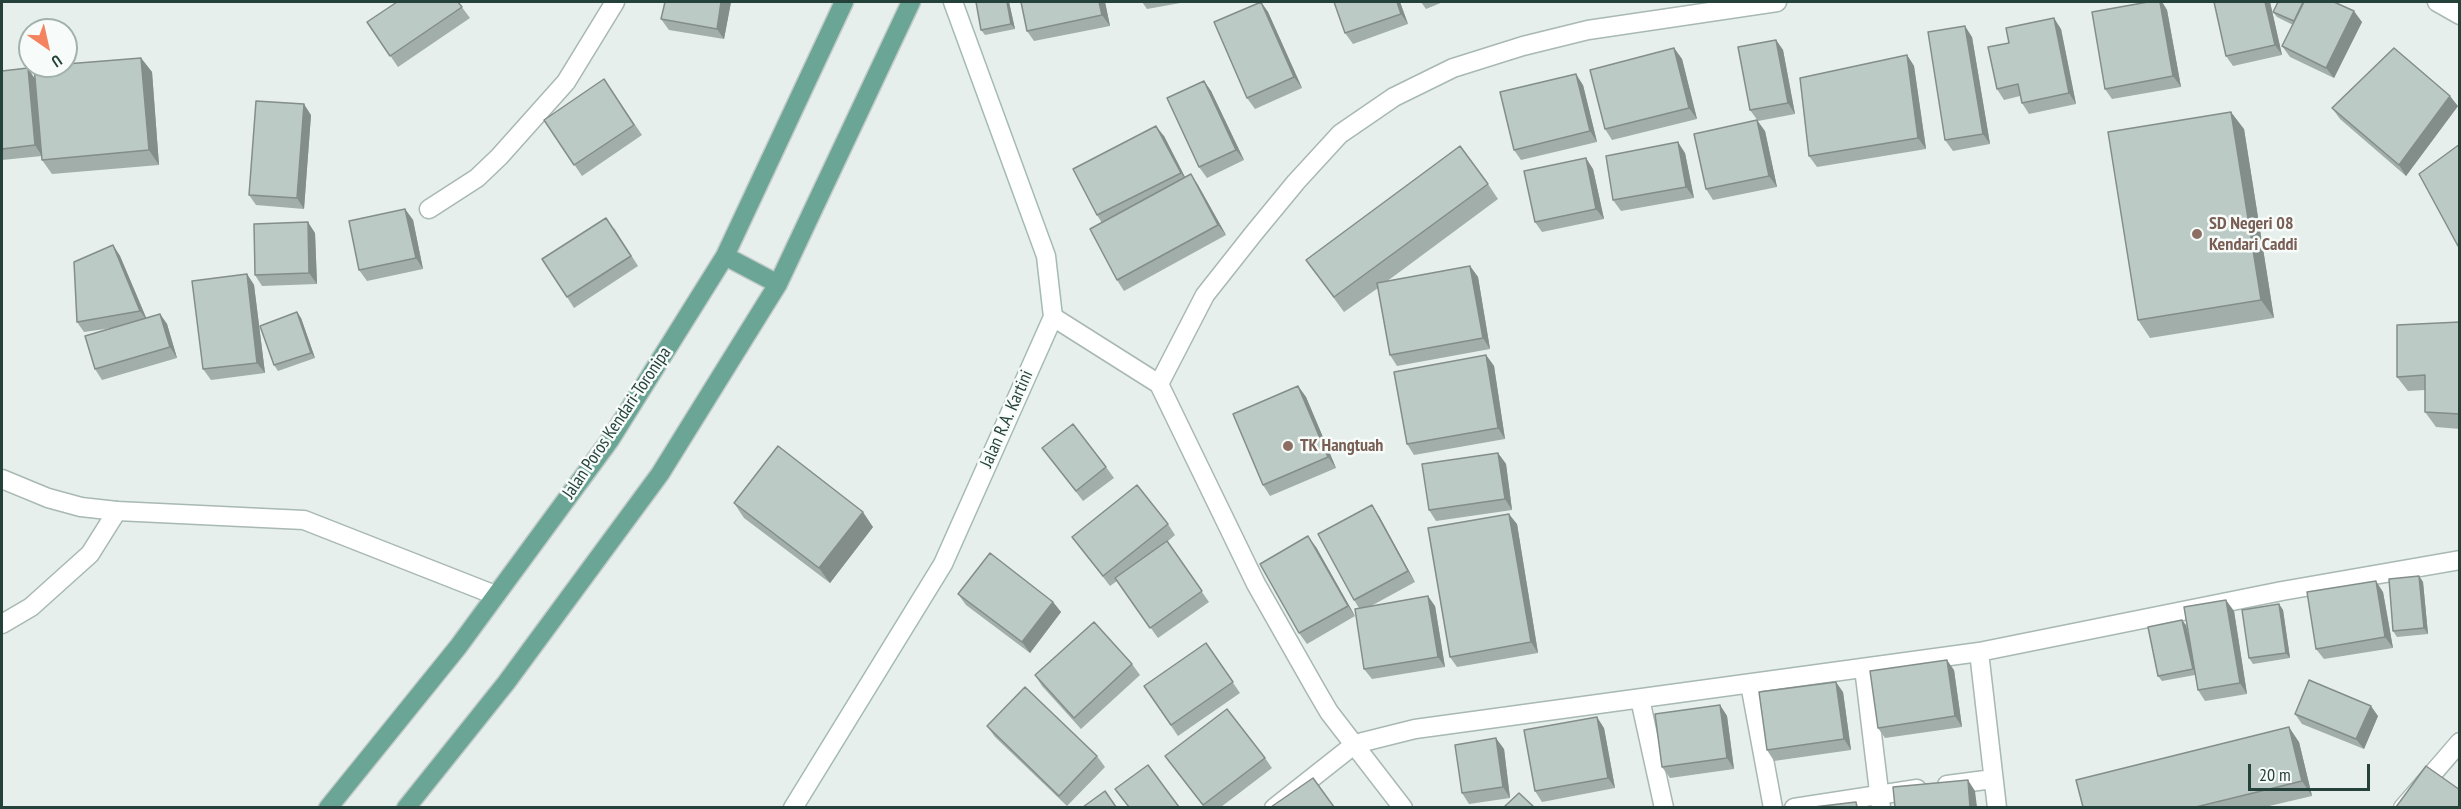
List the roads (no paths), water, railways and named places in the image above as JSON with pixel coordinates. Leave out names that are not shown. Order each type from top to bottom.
[{"type":"main road","name":"Jalan Poros Kendari-Toronipa","points":[[328,807],[458,647],[610,440],[725,256],[844,2]]},
{"type":"main road","points":[[406,807],[506,683],[660,474],[778,284],[911,2]]},
{"type":"main road","points":[[725,256],[778,284]]},
{"type":"street","points":[[429,209],[477,178],[499,157],[566,82],[615,2]]},
{"type":"street","points":[[953,2],[1046,256],[1053,317],[1159,384],[1256,584],[1329,712],[1403,807]]},
{"type":"street","points":[[1159,384],[1205,295],[1296,182],[1340,134],[1394,97],[1453,68],[1523,46],[1588,30],[1777,2]]},
{"type":"street","points":[[2437,2],[2460,15]]},
{"type":"street","name":"Jalan R.A. Kartini","points":[[793,807],[943,564],[1053,317]]},
{"type":"street","points":[[2,479],[48,498],[81,507],[117,511],[304,520],[495,595]]},
{"type":"street","points":[[2,624],[31,607],[90,554],[117,511]]},
{"type":"street","points":[[1274,807],[1354,744],[1415,729],[1979,652],[2282,591],[2460,560]]},
{"type":"street","points":[[1979,652],[1997,807]]},
{"type":"street","points":[[1864,668],[1880,801]]},
{"type":"street","points":[[1750,684],[1773,807]]},
{"type":"street","points":[[1640,699],[1664,807]]},
{"type":"street","points":[[2403,807],[2460,742]]},
{"type":"street","points":[[1794,807],[1880,801],[1993,779]]},
{"type":"place","name":"SD Negeri 08 Kendari Caddi","points":[[2197,234]]},
{"type":"place","name":"TK Hangtuah","points":[[1288,446]]}]
